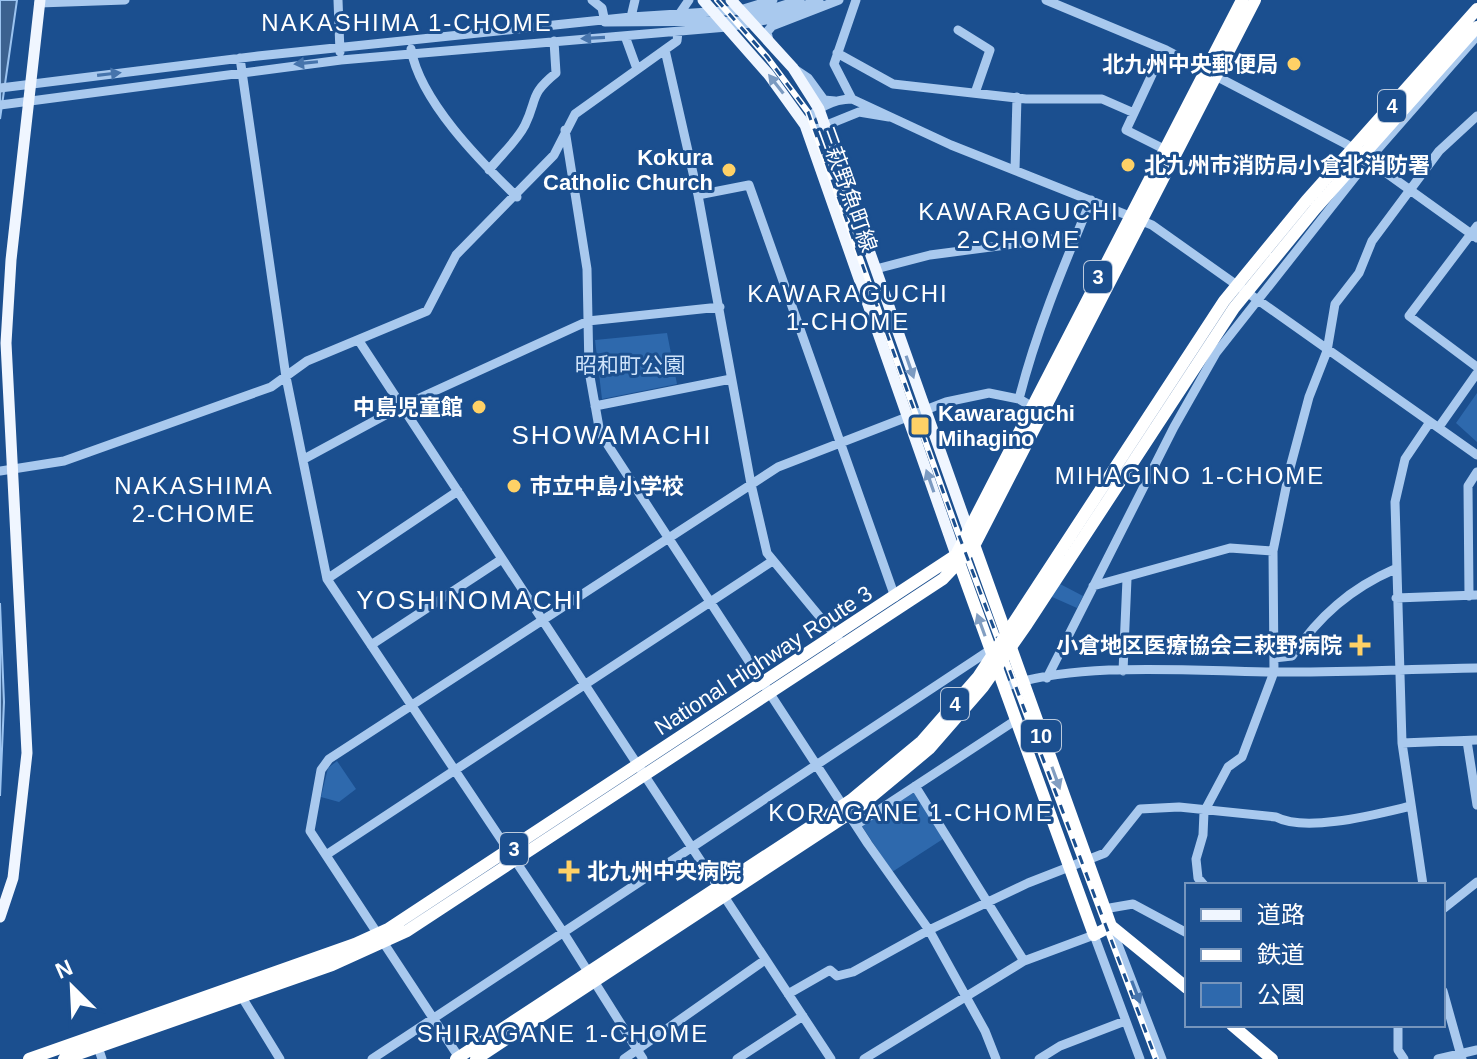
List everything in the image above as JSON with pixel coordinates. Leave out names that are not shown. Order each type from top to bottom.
[{"type":"highway","name":"National Highway Route 3","points":[[840,641],[895,597],[974,546],[1210,72],[1242,0]]},
{"type":"highway","name":"National Highway Route 3","points":[[1210,72],[1255,0]]},
{"type":"highway","name":"4","points":[[458,1059],[851,800],[922,741],[986,665],[1224,301],[1265,249],[1477,9]]},
{"type":"highway","name":"4","points":[[476,1059],[836,823],[929,749],[974,698],[1027,624],[1234,308],[1315,209],[1475,35]]},
{"type":"highway","name":"National Highway Route 3","points":[[64,1059],[100,1053],[240,992],[381,939],[511,858],[840,641],[943,579],[958,559],[1025,403],[1135,218]]},
{"type":"highway","name":"10","points":[[969,532],[1111,926],[1185,986]]},
{"type":"highway","name":"10","points":[[958,559],[1094,935]]},
{"type":"highway","points":[[1094,935],[1111,926]]},
{"type":"highway","name":"National Highway Route 3","points":[[29,1059],[240,992]]},
{"type":"highway","points":[[1234,1027],[1264,1057]]},
{"type":"main road","name":"三萩野魚町線","points":[[703,0],[769,75],[805,125],[958,559]]},
{"type":"main road","name":"三萩野魚町線","points":[[731,0],[793,68],[819,109],[969,532]]},
{"type":"main road","points":[[0,917],[13,878],[27,753],[15,470],[6,343],[11,260],[40,2]]},
{"type":"street","points":[[40,2],[125,0]]},
{"type":"street","points":[[338,0],[341,60]]},
{"type":"street","points":[[592,0],[602,8],[605,22]]},
{"type":"street","points":[[631,17],[635,0]]},
{"type":"street","points":[[680,13],[689,0]]},
{"type":"street","points":[[747,17],[773,0]]},
{"type":"street","points":[[763,4],[789,0]]},
{"type":"street","points":[[5,104],[341,60],[678,32],[720,20],[747,17],[800,0]]},
{"type":"street","points":[[605,22],[642,24],[720,20],[747,17],[819,0]]},
{"type":"street","points":[[769,41],[767,32],[772,26],[839,0]]},
{"type":"street","points":[[852,99],[836,68],[837,53],[856,0]]},
{"type":"street","points":[[1046,0],[1164,49],[1370,158],[1475,233],[1409,316],[1477,367]]},
{"type":"street","points":[[0,88],[240,58],[631,17],[680,13],[720,20]]},
{"type":"street","points":[[958,30],[990,50],[975,93]]},
{"type":"street","points":[[1,471],[64,461],[271,387],[307,361],[427,311],[456,255],[517,197],[554,155],[575,114],[677,41],[678,32]]},
{"type":"street","points":[[1047,678],[1174,427],[1216,353],[1370,158],[1475,35]]},
{"type":"street","points":[[625,36],[637,69]]},
{"type":"street","points":[[411,41],[412,54],[461,142],[517,197]]},
{"type":"street","points":[[489,170],[525,126],[532,98],[540,86],[556,73],[554,41]]},
{"type":"street","points":[[1164,49],[1126,130],[1169,152]]},
{"type":"street","points":[[665,50],[698,195],[751,484],[771,562],[840,641]]},
{"type":"street","points":[[837,53],[893,84],[1017,97],[1102,99],[1134,113]]},
{"type":"street","points":[[240,58],[286,377],[327,579],[563,932],[640,1055]]},
{"type":"street","points":[[793,68],[808,78],[824,100],[852,99],[1135,218],[1477,455]]},
{"type":"street","points":[[1015,170],[1017,97]]},
{"type":"street","points":[[836,101],[819,109],[805,125],[813,130],[859,112],[889,117]]},
{"type":"street","points":[[1202,883],[1198,878],[1196,859],[1210,794],[1228,767],[1242,757],[1274,672],[1273,551],[1290,468],[1327,351],[1335,304],[1359,273],[1372,241],[1443,145],[1477,116]]},
{"type":"street","points":[[565,130],[587,269],[589,371],[600,433],[856,825],[929,930],[996,1059]]},
{"type":"street","points":[[698,195],[749,185],[895,597]]},
{"type":"street","points":[[458,1059],[310,831],[321,770],[329,759],[778,467],[926,410],[989,393],[1025,403],[1053,291],[1091,200]]},
{"type":"street","points":[[876,269],[930,255],[1076,236]]},
{"type":"street","points":[[304,459],[402,406],[588,321],[720,307]]},
{"type":"street","points":[[359,341],[831,1059]]},
{"type":"street","points":[[1423,883],[1402,743],[1395,502],[1405,459],[1477,373]]},
{"type":"street","points":[[595,406],[731,379]]},
{"type":"street","points":[[1396,598],[1473,596],[1468,486],[1477,472]]},
{"type":"street","points":[[327,579],[458,491]]},
{"type":"street","points":[[1093,586],[1230,548],[1273,551]]},
{"type":"street","points":[[371,645],[502,559]]},
{"type":"street","points":[[326,855],[771,562]]},
{"type":"street","points":[[1274,658],[1292,656],[1313,626],[1339,601],[1395,569]]},
{"type":"street","points":[[1123,671],[1127,579]]},
{"type":"street","points":[[372,1059],[990,650]]},
{"type":"street","points":[[1004,687],[1021,681],[1123,671],[1477,668]]},
{"type":"street","points":[[856,825],[1016,720]]},
{"type":"street","points":[[1402,743],[1472,740],[1477,803]]},
{"type":"street","points":[[915,786],[1024,961]]},
{"type":"street","points":[[788,994],[830,970],[837,976],[853,972],[929,930],[1068,866],[1105,853],[1140,809],[1179,807],[1204,812],[1276,817],[1289,824],[1373,815],[1411,806]]},
{"type":"street","points":[[1445,907],[1477,882]]},
{"type":"street","points":[[1104,909],[1133,904],[1185,932]]},
{"type":"street","points":[[1111,926],[1162,1059]]},
{"type":"street","points":[[864,1059],[1024,961],[1094,935],[1140,1059]]},
{"type":"street","points":[[624,1059],[640,1055],[765,960]]},
{"type":"street","points":[[240,992],[280,1059]]},
{"type":"street","points":[[737,1059],[803,1016]]},
{"type":"street","points":[[1447,1018],[1462,1056]]},
{"type":"street","points":[[1039,1059],[1060,1046],[1125,1021]]},
{"type":"street","points":[[1398,1027],[1398,1050],[1404,1059]]},
{"type":"street","points":[[1060,1046],[1064,1059]]},
{"type":"street","points":[[1438,1059],[1462,1056],[1477,1050]]},
{"type":"green space","name":"昭和町公園","points":[[667,333],[677,384],[602,399],[595,340]]},
{"type":"green space","points":[[1477,393],[1477,442],[1456,423]]},
{"type":"green space","points":[[1041,574],[1083,596],[1077,608],[1032,588]]},
{"type":"green space","points":[[337,761],[356,789],[339,802],[321,797],[328,768]]},
{"type":"green space","points":[[916,791],[943,839],[892,872],[862,826]]},
{"type":"shaded area","points":[[0,0],[17,0],[0,119]]},
{"type":"shaded area","points":[[0,603],[4,702],[0,796]]},
{"type":"railway","points":[[717,0],[767,57],[808,112],[955,525],[1156,1059]]},
{"type":"place","name":"北九州中央郵便局","points":[[1294,64]]},
{"type":"place","name":"北九州市消防局小倉北消防署","points":[[1128,165]]},
{"type":"place","name":"Kokura Catholic Church","points":[[729,170]]},
{"type":"place","name":"中島児童館","points":[[479,407]]},
{"type":"place","name":"Kawaraguchi Mihagino","points":[[920,426]]},
{"type":"place","name":"市立中島小学校","points":[[514,486]]},
{"type":"place","name":"小倉地区医療協会三萩野病院","points":[[1360,645]]},
{"type":"place","name":"北九州中央病院","points":[[569,871]]},
{"type":"district","name":"NAKASHIMA 1-CHOME","points":[[407,23]]},
{"type":"district","name":"KAWARAGUCHI 2-CHOME","points":[[1019,226]]},
{"type":"district","name":"KAWARAGUCHI 1-CHOME","points":[[848,308]]},
{"type":"district","name":"SHOWAMACHI","points":[[612,435]]},
{"type":"district","name":"MIHAGINO 1-CHOME","points":[[1190,476]]},
{"type":"district","name":"NAKASHIMA 2-CHOME","points":[[194,500]]},
{"type":"district","name":"YOSHINOMACHI","points":[[470,600]]},
{"type":"district","name":"KORAGANE 1-CHOME","points":[[911,813]]},
{"type":"district","name":"SHIRAGANE 1-CHOME","points":[[563,1034]]}]
